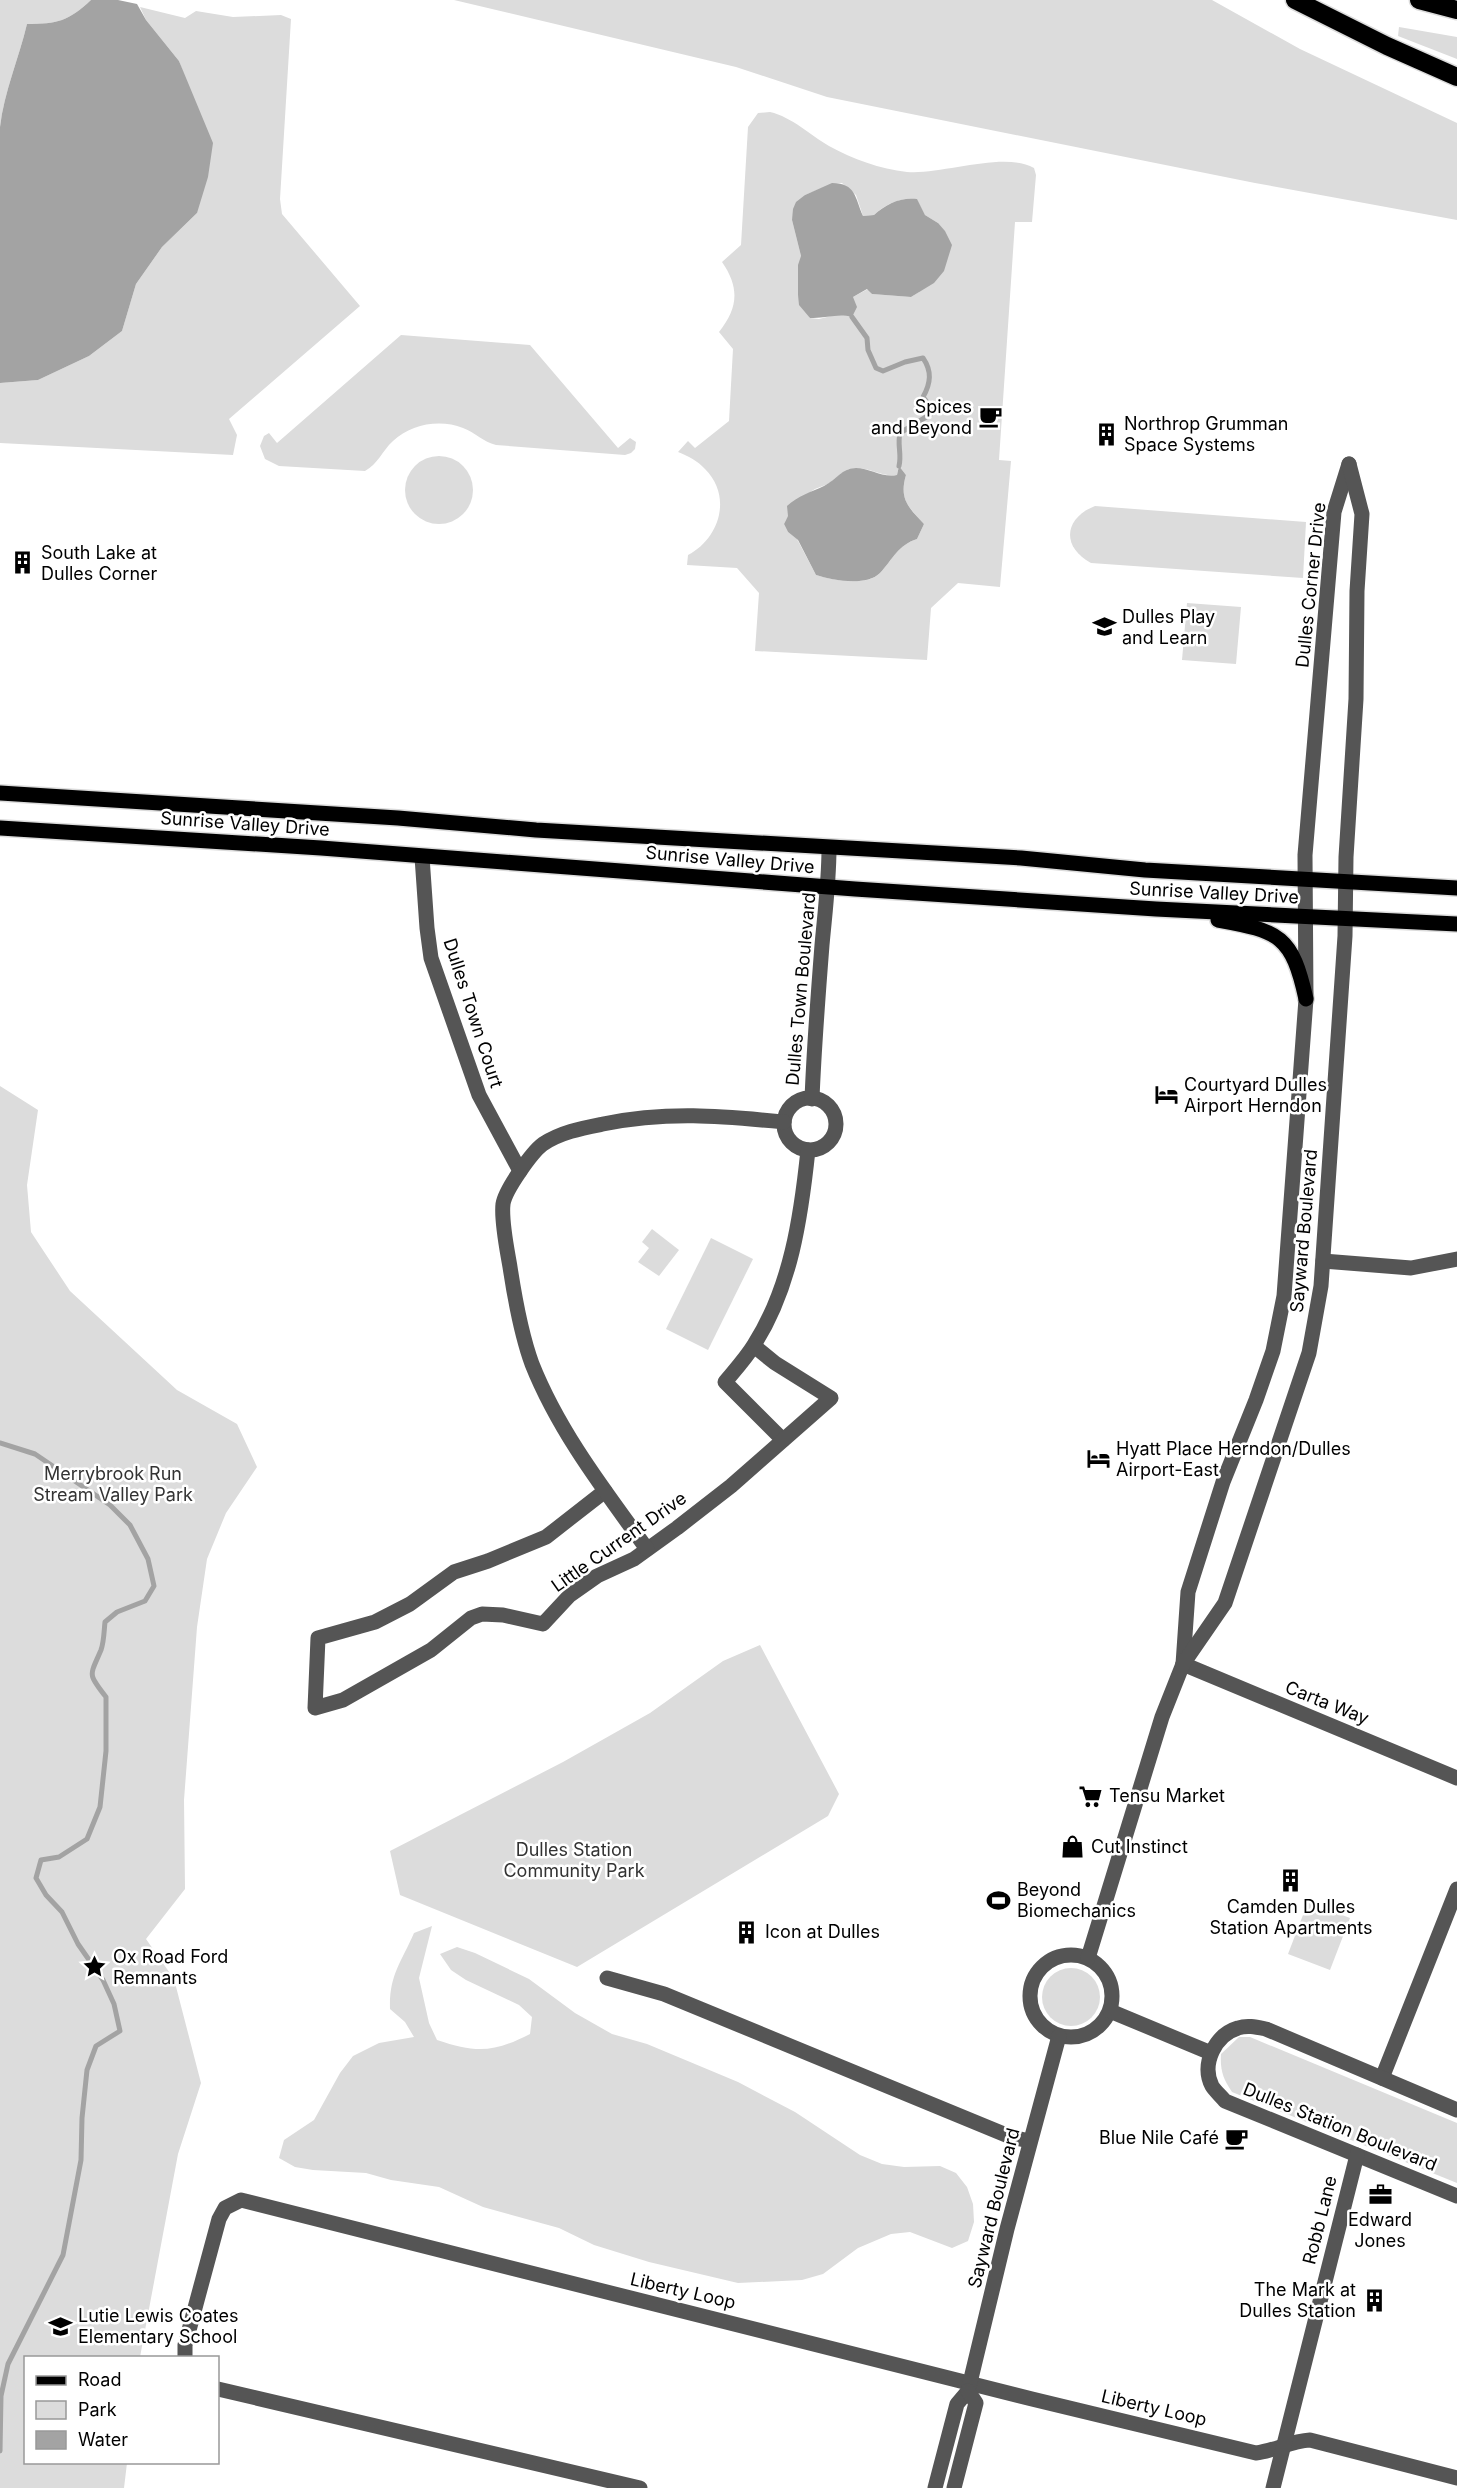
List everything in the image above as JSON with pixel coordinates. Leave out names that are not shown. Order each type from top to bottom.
[{"type":"highway","points":[[1295,0],[1387,46],[1457,77]]},
{"type":"highway","points":[[1419,0],[1457,10]]},
{"type":"main road","name":"Sunrise Valley Drive","points":[[0,794],[398,818],[536,830],[1021,858],[1145,870],[1457,888]]},
{"type":"main road","name":"Sunrise Valley Drive","points":[[0,828],[321,848],[829,887],[1156,909],[1457,924]]},
{"type":"main road","points":[[1156,909],[1255,927],[1269,932],[1289,948],[1300,971],[1306,999]]},
{"type":"street","name":"Dulles Corner Drive","points":[[1306,880],[1305,855],[1334,512],[1348,464],[1362,514],[1357,591],[1356,699],[1346,882]]},
{"type":"street","name":"Dulles Town Boulevard","points":[[812,1099],[820,968],[829,887],[829,848]]},
{"type":"street","name":"Dulles Town Court","points":[[422,857],[426,928],[431,958],[479,1095],[520,1171]]},
{"type":"street","name":"Sayward Boulevard","points":[[1183,1664],[1188,1592],[1223,1482],[1256,1400],[1280,1324],[1288,1253],[1306,999],[1306,880]]},
{"type":"street","name":"Sayward Boulevard","points":[[1088,1958],[1150,1751],[1183,1664],[1225,1603],[1309,1353],[1320,1296],[1323,1261],[1346,882]]},
{"type":"street","points":[[812,1099],[827,1105],[835,1118],[836,1126],[829,1141],[816,1149],[808,1150],[793,1144],[788,1137],[784,1122],[786,1114],[796,1102],[812,1099]]},
{"type":"street","points":[[647,1549],[582,1458],[549,1401],[532,1364],[517,1311],[507,1248],[503,1203],[520,1171],[542,1145],[576,1129],[620,1121],[704,1114],[784,1122]]},
{"type":"street","points":[[783,1440],[725,1382],[754,1346],[788,1270],[795,1240],[808,1150]]},
{"type":"street","points":[[1323,1261],[1411,1268],[1457,1259]]},
{"type":"street","name":"Little Current Drive","points":[[605,1491],[546,1537],[508,1554],[454,1572],[410,1604],[375,1622],[318,1638],[315,1708],[344,1700],[431,1650],[471,1618],[482,1614],[503,1615],[543,1624],[570,1595],[597,1576],[634,1558],[731,1486],[831,1398],[775,1363],[754,1346]]},
{"type":"street","name":"Carta Way","points":[[1183,1664],[1457,1778]]},
{"type":"street","points":[[1382,2078],[1457,1889]]},
{"type":"street","points":[[1068,1955],[1088,1958],[1099,1965],[1112,1986],[1110,2011],[1104,2022],[1084,2036],[1059,2036],[1047,2030],[1038,2020],[1032,2008],[1030,1995],[1033,1982],[1039,1970],[1049,1961],[1068,1955]]},
{"type":"street","points":[[607,1978],[664,1994],[1011,2137],[1030,2141]]},
{"type":"street","points":[[1110,2011],[1211,2053],[1226,2033],[1239,2027],[1252,2026],[1266,2029],[1457,2110]]},
{"type":"street","name":"Sayward Boulevard","points":[[936,2488],[957,2404],[969,2387],[1030,2141],[1059,2036]]},
{"type":"street","name":"Dulles Station Boulevard","points":[[1211,2053],[1208,2072],[1212,2086],[1225,2101],[1457,2196]]},
{"type":"street","name":"Robb Lane","points":[[1285,2440],[1357,2155]]},
{"type":"street","name":"Liberty Loop","points":[[185,2356],[185,2345],[219,2219],[225,2208],[241,2200],[969,2387],[1256,2453],[1285,2440],[1316,2441],[1457,2478]]},
{"type":"street","name":"Sayward Boulevard","points":[[954,2488],[976,2403],[969,2387]]},
{"type":"street","points":[[219,2389],[640,2488]]},
{"type":"street","points":[[1273,2488],[1285,2440]]},
{"type":"green space","points":[[0,0],[91,0],[76,13],[62,20],[27,24],[0,127]]},
{"type":"green space","points":[[454,0],[1212,0],[1300,49],[1457,123],[1457,220],[1255,183],[827,97],[736,67]]},
{"type":"green space","points":[[140,7],[185,18],[196,11],[233,17],[281,15],[291,19],[280,199],[282,214],[360,306],[229,419],[237,435],[233,455],[0,443],[0,383],[38,380],[89,356],[122,331],[136,284],[162,247],[197,213],[187,83],[179,61],[146,20]]},
{"type":"green space","points":[[1399,27],[1457,37],[1457,59],[1398,36]]},
{"type":"green space","points":[[758,113],[778,114],[838,151],[867,163],[897,171],[921,172],[1006,162],[1021,163],[1034,168],[1036,175],[1032,222],[1015,222],[999,460],[1011,461],[1000,587],[958,583],[931,608],[927,660],[755,651],[759,593],[737,568],[687,565],[688,555],[708,539],[714,528],[719,516],[720,504],[719,492],[714,480],[693,459],[678,452],[688,441],[695,448],[729,421],[733,349],[719,332],[730,315],[734,289],[728,271],[722,262],[741,245],[748,127]],"holes":[[[842,183],[856,195],[863,216],[874,215],[894,202],[911,199],[917,200],[925,215],[938,223],[919,292],[911,297],[872,294],[868,289],[853,297],[839,314],[819,319],[810,318],[798,295],[801,256],[792,220],[805,195],[832,184]],[[899,466],[906,475],[904,484],[906,502],[924,524],[917,539],[900,549],[880,573],[867,580],[849,581],[816,575],[797,539],[788,532],[784,524],[793,509],[815,489],[828,484],[848,470],[861,468],[886,475],[897,475]]]},
{"type":"green space","points":[[401,335],[530,345],[618,448],[630,438],[636,442],[635,449],[625,455],[496,445],[463,428],[435,424],[417,427],[400,435],[365,471],[279,466],[265,459],[260,446],[264,436],[269,433],[277,443]]},
{"type":"green space","points":[[439,456],[452,459],[463,466],[470,477],[473,490],[470,503],[463,514],[452,521],[439,524],[426,521],[415,514],[408,503],[405,490],[408,477],[415,466],[426,459]]},
{"type":"green space","points":[[1095,506],[1306,522],[1303,578],[1091,563],[1075,549],[1070,533],[1077,518]]},
{"type":"green space","points":[[1187,603],[1241,607],[1236,664],[1182,660]]},
{"type":"green space","name":"Merrybrook Run Stream Valley Park","points":[[0,1086],[38,1110],[27,1185],[31,1232],[70,1291],[177,1390],[237,1424],[257,1467],[226,1513],[207,1559],[197,1627],[184,1800],[185,1889],[146,1939],[174,1979],[201,2083],[178,2154],[140,2356],[24,2356],[24,2464],[127,2464],[124,2488],[0,2488]]},
{"type":"green space","points":[[652,1229],[679,1250],[659,1276],[638,1262],[649,1248],[642,1242]]},
{"type":"green space","points":[[711,1238],[753,1259],[708,1350],[666,1329]]},
{"type":"green space","name":"Dulles Station Community Park","points":[[760,1645],[839,1794],[828,1816],[577,1967],[400,1895],[390,1851],[563,1762],[650,1713],[723,1661]]},
{"type":"green space","points":[[1308,1902],[1350,1918],[1330,1970],[1288,1954]]},
{"type":"green space","points":[[432,1926],[419,1978],[429,2023],[437,2040],[463,2047],[484,2049],[505,2045],[530,2034],[532,2017],[519,2005],[466,1980],[451,1970],[440,1954],[457,1947],[475,1953],[529,1979],[575,2013],[612,2034],[647,2044],[738,2082],[795,2112],[860,2155],[882,2164],[904,2167],[940,2166],[956,2173],[967,2187],[973,2204],[974,2222],[968,2241],[952,2248],[910,2232],[891,2234],[858,2248],[823,2274],[802,2280],[738,2283],[649,2262],[594,2245],[559,2228],[483,2207],[439,2187],[391,2180],[366,2173],[295,2167],[279,2158],[284,2140],[314,2120],[340,2073],[353,2056],[379,2043],[414,2037],[405,2022],[390,2009],[390,1997],[397,1969],[414,1933]]},
{"type":"green space","points":[[1065,1968],[1077,1968],[1092,1976],[1100,1991],[1100,2003],[1092,2018],[1077,2026],[1065,2026],[1050,2018],[1042,2003],[1042,1991],[1050,1976]]},
{"type":"green space","points":[[1239,2037],[1250,2037],[1457,2123],[1457,2183],[1232,2092],[1223,2074],[1221,2054]]},
{"type":"water","points":[[91,0],[118,0],[137,4],[146,20],[179,61],[213,143],[208,177],[197,213],[162,247],[136,284],[122,331],[89,356],[38,380],[0,383],[0,127],[5,101],[27,24],[62,20],[76,13]]},
{"type":"water","points":[[832,183],[846,186],[854,193],[863,216],[874,215],[899,200],[917,199],[925,215],[938,223],[952,245],[944,271],[934,283],[911,297],[872,294],[867,289],[853,297],[857,307],[852,317],[810,318],[799,305],[798,265],[801,256],[792,220],[793,209],[796,202],[805,195]]},
{"type":"water","points":[[899,466],[906,475],[904,497],[906,502],[924,524],[917,539],[900,549],[880,573],[866,580],[849,581],[816,575],[798,540],[788,532],[784,524],[788,516],[787,506],[828,484],[847,470],[861,468],[892,476],[897,475]]},
{"type":"waterway","points":[[852,317],[867,338],[868,350],[876,368],[883,371],[923,358],[928,368],[929,382],[923,397],[931,407],[931,414],[900,433],[899,466]]},
{"type":"waterway","points":[[0,1443],[35,1454],[110,1505],[130,1525],[148,1559],[154,1586],[145,1601],[117,1612],[105,1622],[102,1647],[92,1674],[106,1697],[106,1751],[100,1807],[87,1839],[59,1857],[41,1860],[36,1878],[46,1895],[62,1912],[78,1944],[103,1980],[114,2004],[120,2031],[96,2046],[87,2070],[81,2160],[63,2255],[8,2364],[1,2396],[0,2451]]},
{"type":"place","name":"Spices and Beyond","points":[[990,417]]},
{"type":"place","name":"Northrop Grumman Space Systems","points":[[1106,434]]},
{"type":"place","name":"South Lake at Dulles Corner","points":[[23,563]]},
{"type":"place","name":"Dulles Play and Learn","points":[[1104,627]]},
{"type":"place","name":"Courtyard Dulles Airport Herndon","points":[[1166,1095]]},
{"type":"place","name":"Hyatt Place Herndon/Dulles Airport-East","points":[[1098,1459]]},
{"type":"place","name":"Tensu Market","points":[[1091,1796]]},
{"type":"place","name":"Cut Instinct","points":[[1073,1847]]},
{"type":"place","name":"Camden Dulles Station Apartments","points":[[1291,1881]]},
{"type":"place","name":"Beyond Biomechanics","points":[[999,1900]]},
{"type":"place","name":"Icon at Dulles","points":[[747,1932]]},
{"type":"place","name":"Ox Road Ford Remnants","points":[[95,1967]]},
{"type":"place","name":"Blue Nile Café","points":[[1237,2138]]},
{"type":"place","name":"Edward Jones","points":[[1380,2194]]},
{"type":"place","name":"The Mark at Dulles Station","points":[[1374,2300]]},
{"type":"place","name":"Lutie Lewis Coates Elementary School","points":[[60,2326]]}]
